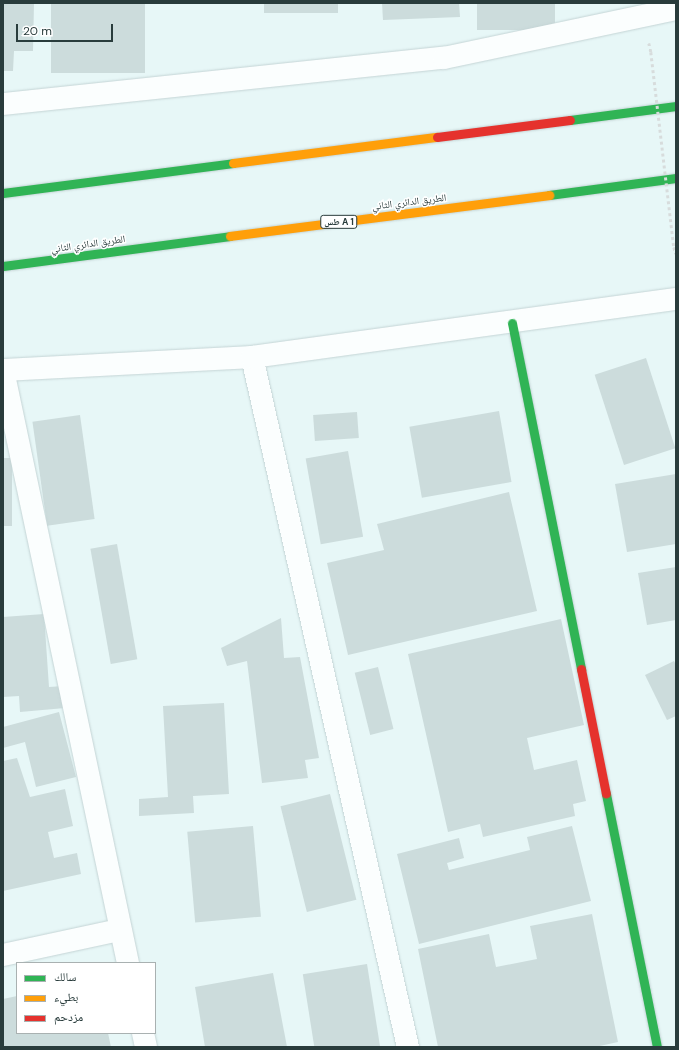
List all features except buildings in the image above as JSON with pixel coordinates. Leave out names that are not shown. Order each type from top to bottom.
[{"type":"main road","points":[[3,193],[676,106]]},
{"type":"main road","name":"الطريق الدائري الثاني","points":[[3,266],[676,178]]},
{"type":"main road","points":[[512,323],[657,1047]]},
{"type":"street","points":[[3,104],[444,58],[676,9]]},
{"type":"street","points":[[128,962],[3,370],[252,357],[512,323],[676,299]]},
{"type":"street","points":[[252,357],[408,1047]]},
{"type":"street","points":[[3,955],[120,930]]},
{"type":"street","points":[[143,1034],[146,1047]]},
{"type":"path","points":[[651,52],[676,254]]},
{"type":"traffic: fast","points":[[570,120],[676,106]]},
{"type":"traffic: fast","points":[[3,193],[233,163]]},
{"type":"traffic: fast","points":[[549,195],[676,178]]},
{"type":"traffic: fast","points":[[3,266],[230,236]]},
{"type":"traffic: fast","points":[[512,323],[581,669]]},
{"type":"traffic: fast","points":[[606,794],[657,1047]]},
{"type":"traffic: slow","points":[[233,163],[437,137]]},
{"type":"traffic: slow","points":[[230,236],[549,195]]},
{"type":"traffic: jam","points":[[437,137],[570,120]]},
{"type":"traffic: jam","points":[[581,669],[606,794]]}]
